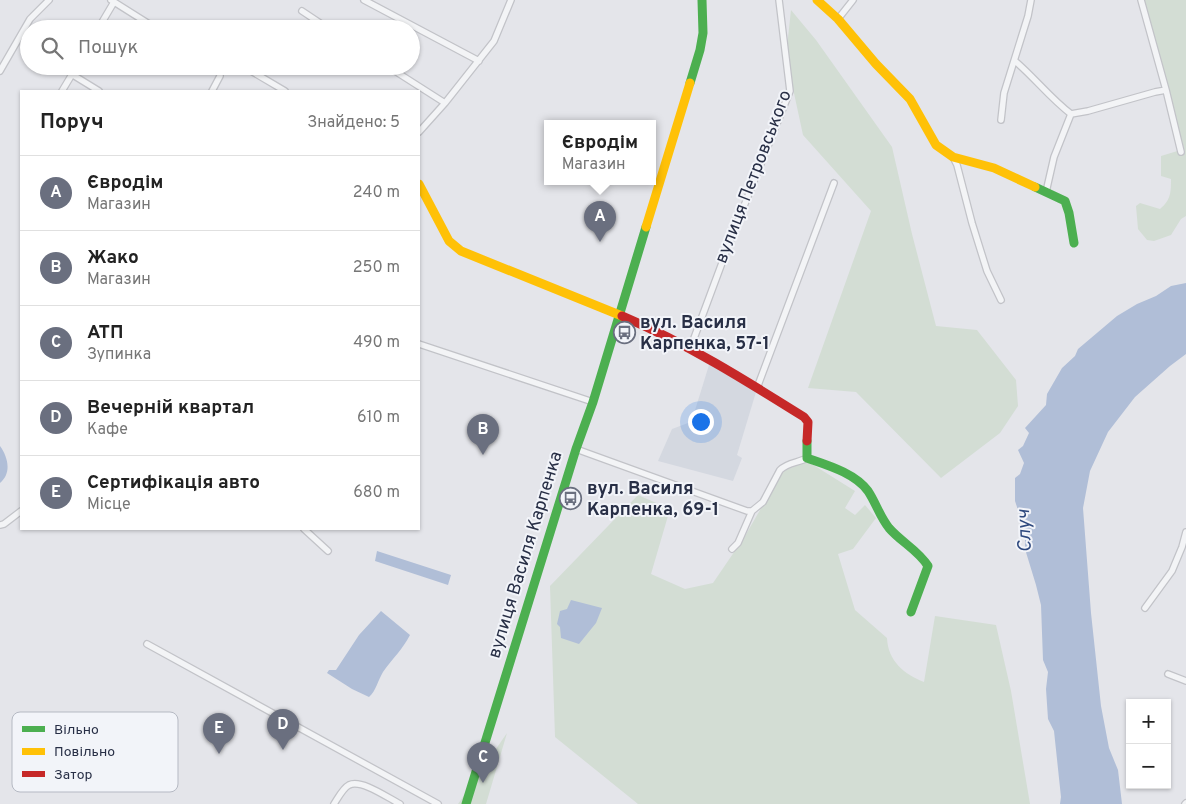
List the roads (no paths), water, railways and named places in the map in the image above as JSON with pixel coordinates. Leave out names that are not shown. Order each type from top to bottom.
[{"type":"street","points":[[29,20],[49,0]]},
{"type":"street","points":[[364,0],[402,20]]},
{"type":"street","points":[[420,131],[445,104],[494,41],[511,0]]},
{"type":"street","name":"вулиця Василя Карпенка","points":[[466,804],[576,449],[593,402],[700,50],[703,33],[702,0]]},
{"type":"street","name":"вулиця Петровського","points":[[690,349],[735,227],[790,92],[779,0]]},
{"type":"street","points":[[817,0],[838,19],[876,64],[910,99],[927,128],[932,141],[953,158],[957,166],[987,272],[1001,300]]},
{"type":"street","points":[[838,19],[852,0]]},
{"type":"street","points":[[1001,120],[1004,93],[1015,61],[1031,0]]},
{"type":"street","points":[[1141,0],[1181,152]]},
{"type":"street","points":[[102,20],[112,1],[143,20]]},
{"type":"street","points":[[302,11],[316,20]]},
{"type":"street","points":[[420,29],[479,60]]},
{"type":"street","points":[[0,71],[20,36]]},
{"type":"street","points":[[1015,61],[1027,71],[1054,101],[1071,114],[1166,90]]},
{"type":"street","points":[[63,90],[72,75],[97,90]]},
{"type":"street","points":[[213,90],[220,75]]},
{"type":"street","points":[[258,75],[283,90]]},
{"type":"street","points":[[402,75],[445,104]]},
{"type":"street","points":[[1046,192],[1054,157],[1071,114]]},
{"type":"street","points":[[953,158],[994,168],[1065,201],[1074,243]]},
{"type":"street","points":[[757,388],[834,183]]},
{"type":"street","points":[[420,186],[450,241],[461,251],[618,315],[690,349],[735,374],[804,417],[808,422],[807,458]]},
{"type":"street","points":[[420,344],[593,402]]},
{"type":"street","points":[[576,449],[747,511],[752,511]]},
{"type":"street","points":[[732,549],[738,543],[752,511],[763,502],[780,470],[784,466],[799,463],[807,458]]},
{"type":"street","points":[[807,458],[861,483],[889,528],[923,557],[928,566],[911,612]]},
{"type":"street","points":[[0,524],[4,524],[20,513]]},
{"type":"street","points":[[305,530],[328,551]]},
{"type":"street","points":[[1145,608],[1172,571],[1186,532]]},
{"type":"street","points":[[147,644],[438,804]]},
{"type":"street","points":[[1168,674],[1186,681]]},
{"type":"street","points":[[334,804],[346,788],[356,784],[366,786],[400,804]]},
{"type":"water","name":"Случ","points":[[1186,283],[1186,354],[1135,397],[1108,432],[1090,471],[1083,508],[1091,613],[1101,706],[1109,748],[1118,770],[1122,804],[1060,804],[1061,797],[1054,731],[1048,719],[1046,689],[1048,672],[1043,660],[1041,605],[1025,549],[1025,530],[1022,516],[1015,501],[1015,478],[1020,474],[1024,463],[1018,450],[1023,446],[1029,433],[1025,428],[1046,405],[1047,394],[1062,368],[1075,356],[1078,349],[1117,316],[1171,286]]},
{"type":"water","points":[[0,446],[8,465],[6,475],[0,483]]},
{"type":"water","points":[[377,551],[451,575],[448,585],[375,561]]},
{"type":"water","points":[[571,600],[602,608],[596,623],[579,644],[561,638],[560,627],[557,624],[560,611],[567,609]]},
{"type":"water","points":[[381,611],[410,635],[383,672],[369,697],[327,673],[329,670],[336,670],[359,635]]},
{"type":"place","name":"Євродім","points":[[600,242]]},
{"type":"place","name":"вул. Василя Карпенка, 57-1","points":[[624,333]]},
{"type":"place","name":"Жако","points":[[483,455]]},
{"type":"place","name":"вул. Василя Карпенка, 69-1","points":[[571,499]]},
{"type":"place","name":"Вечерній квартал","points":[[283,750]]},
{"type":"place","name":"Сертифікація авто","points":[[219,754]]},
{"type":"place","name":"АТП","points":[[483,783]]}]
